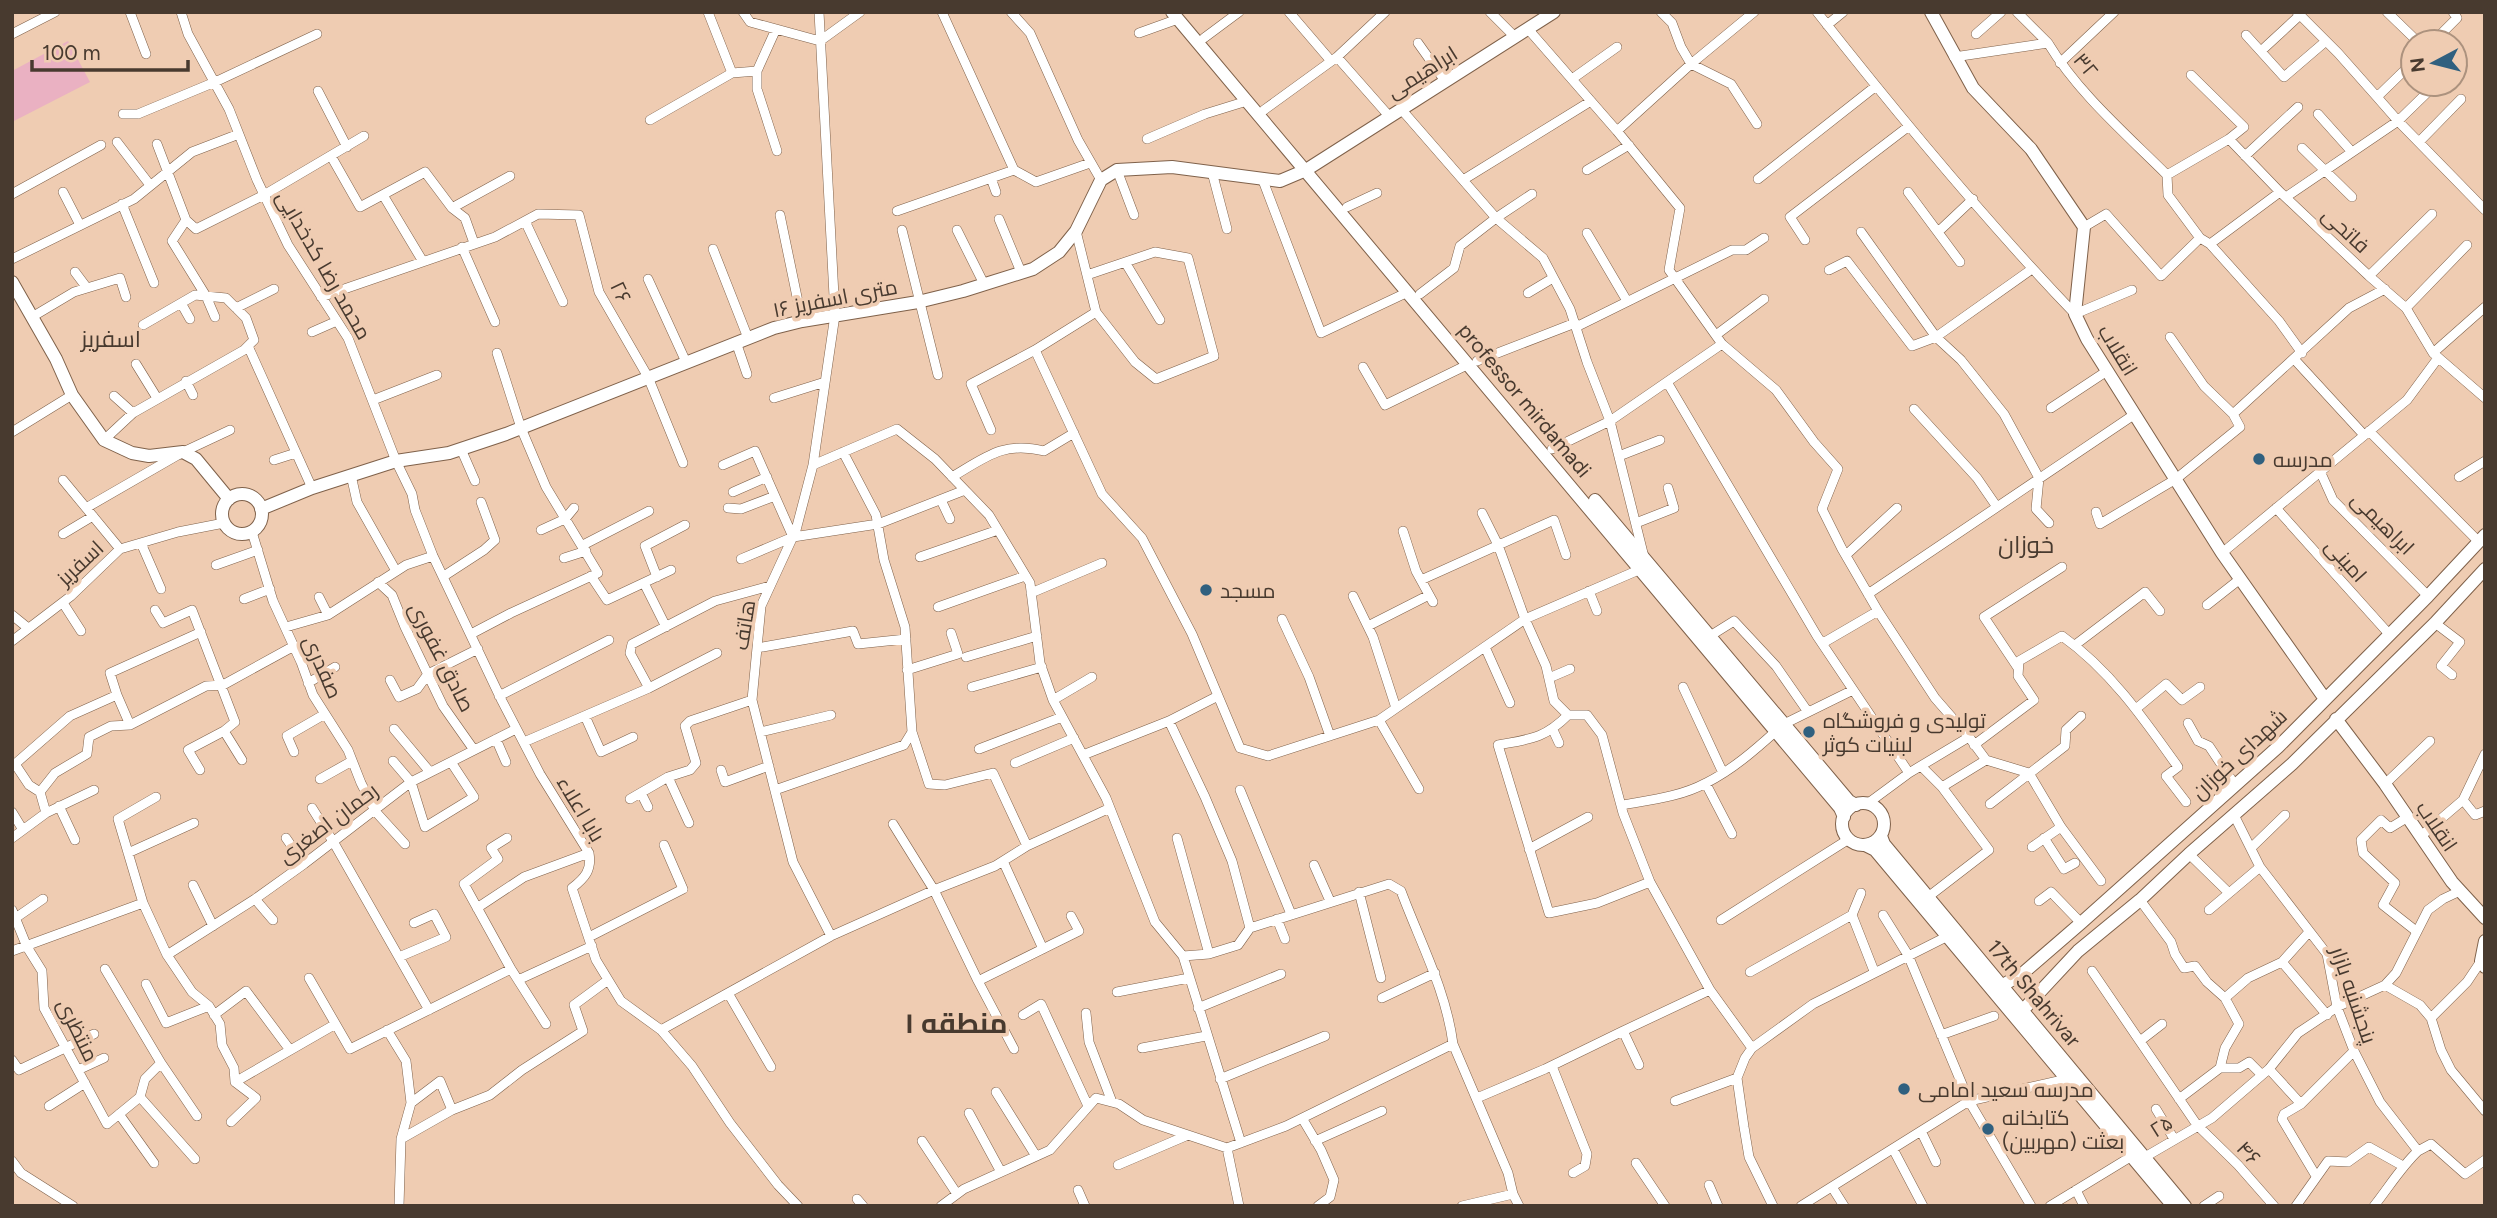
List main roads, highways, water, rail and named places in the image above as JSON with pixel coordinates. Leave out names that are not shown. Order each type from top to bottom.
[{"type":"place","name":"مدرسه","points":[[2259,459]]},
{"type":"place","name":"مسجد","points":[[1206,590]]},
{"type":"place","name":"تولیدی و فروشگاه لبنیات کوثر","points":[[1809,732]]},
{"type":"place","name":"مدرسه سعید امامی","points":[[1904,1089]]},
{"type":"place","name":"کتابخانه بعثت (مهربین)","points":[[1988,1129]]},
{"type":"district","name":"اسفریز","points":[[111,339]]},
{"type":"district","name":"خوزان","points":[[2026,544]]},
{"type":"district","name":"منطقه ۱","points":[[956,1023]]}]
